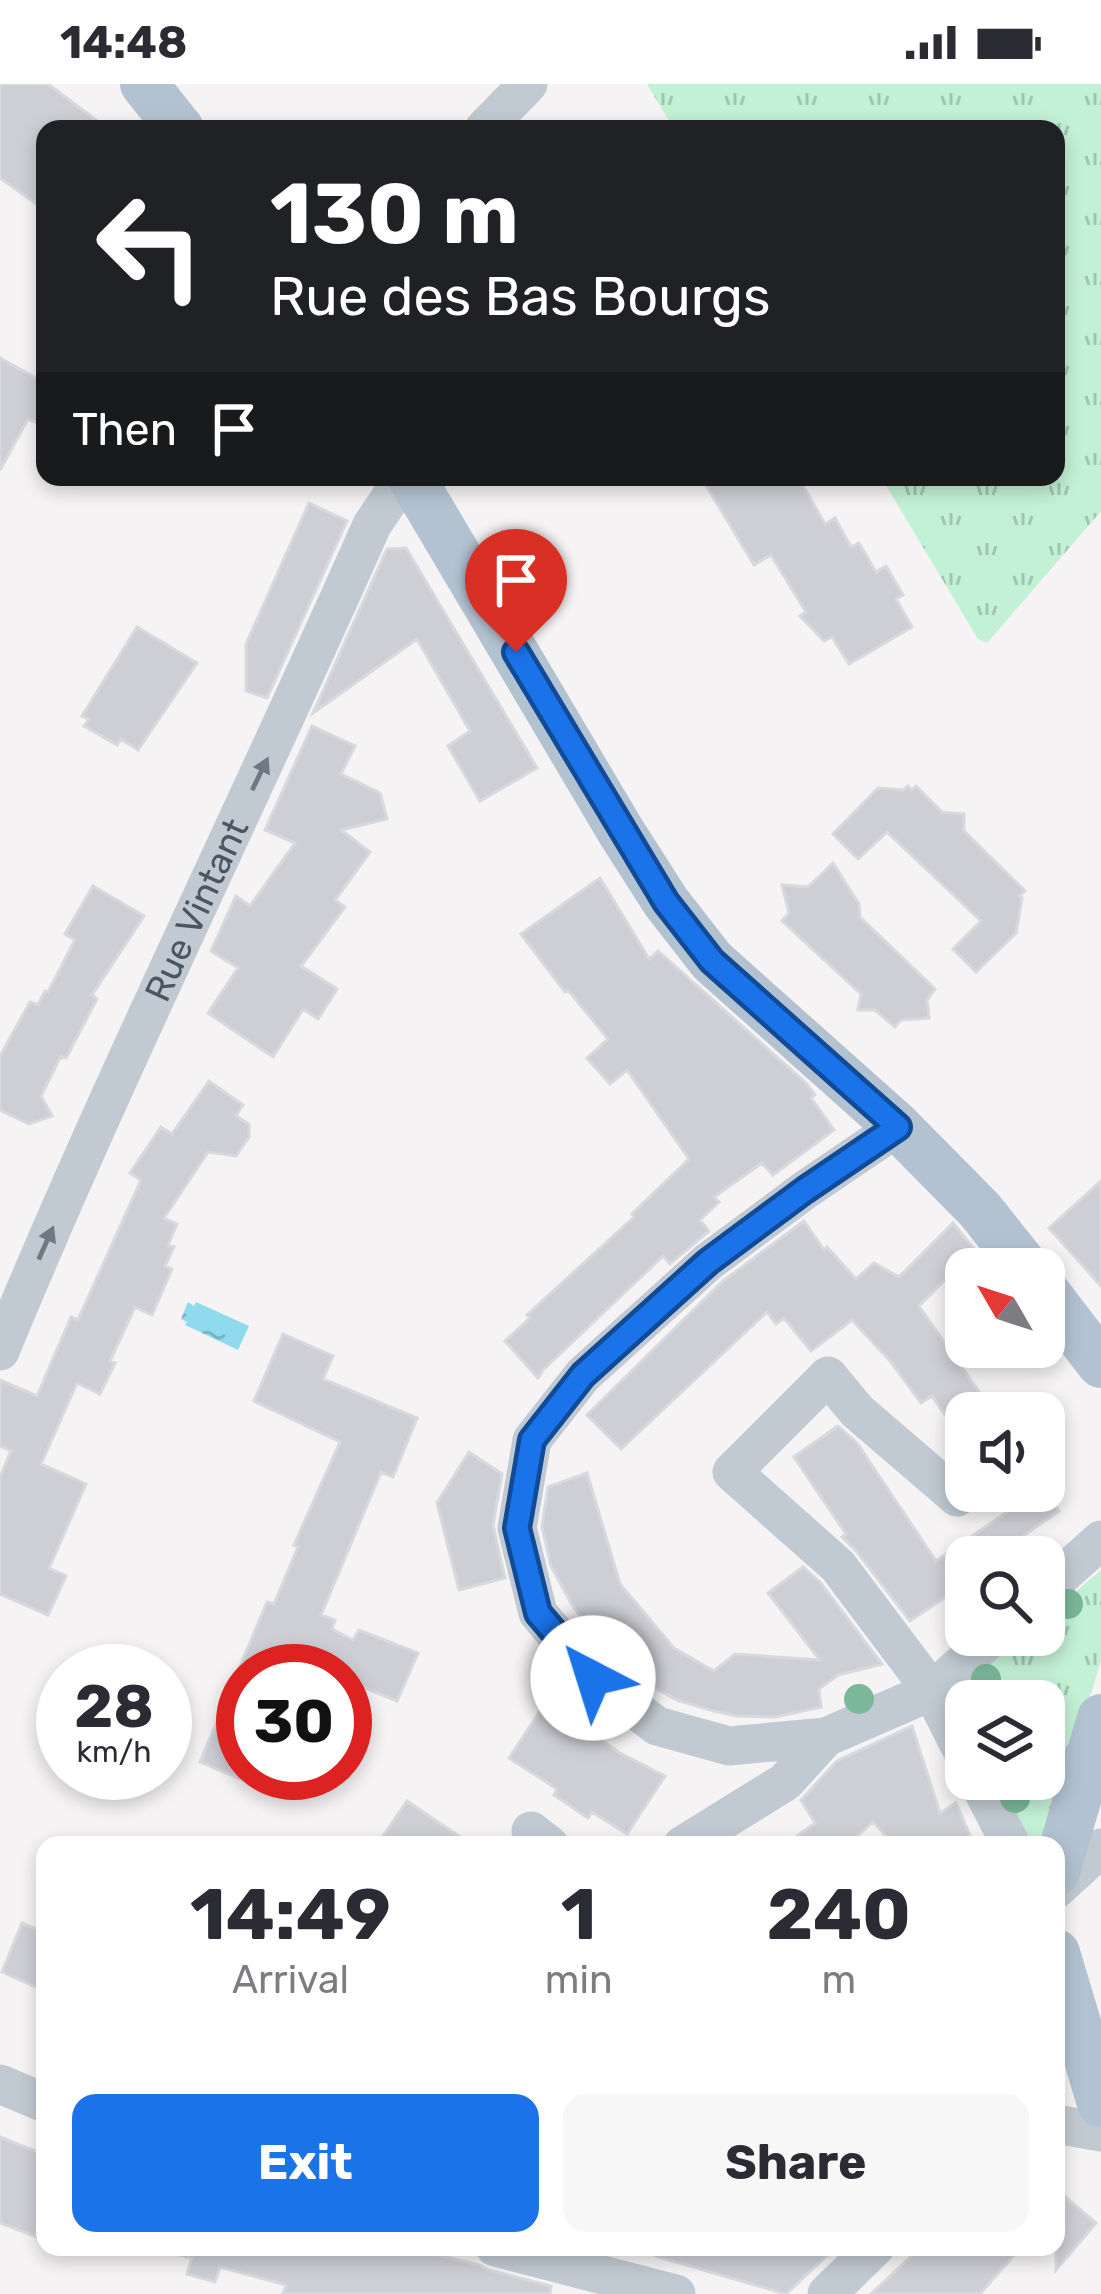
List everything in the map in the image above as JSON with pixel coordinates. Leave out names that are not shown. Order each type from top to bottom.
[{"type":"main road","points":[[145,84],[173,120]]},
{"type":"main road","points":[[417,486],[666,902],[712,961],[898,1127],[980,1210],[1010,1248]]},
{"type":"main road","points":[[1065,1318],[1101,1364]]},
{"type":"main road","points":[[1064,1836],[1101,1718]]},
{"type":"main road","points":[[1065,1969],[1090,2014],[1101,2103]]},
{"type":"street","points":[[493,120],[528,84]]},
{"type":"street","name":"Rue Vintant","points":[[0,1351],[372,524],[404,486]]},
{"type":"street","points":[[898,1127],[708,1262],[583,1375],[532,1440],[517,1528],[538,1613],[593,1678],[657,1726],[729,1746],[826,1737],[932,1691],[971,1656]]},
{"type":"street","points":[[945,1487],[857,1411],[828,1376],[732,1472],[838,1566],[932,1691],[945,1717]]},
{"type":"street","points":[[1065,1572],[1101,1540]]},
{"type":"street","points":[[698,1836],[785,1782],[826,1737]]},
{"type":"street","points":[[988,1800],[1006,1836]]},
{"type":"street","points":[[1065,1881],[1101,1848]]},
{"type":"street","points":[[0,2084],[36,2099]]},
{"type":"street","points":[[1065,2125],[1101,2132]]},
{"type":"street","points":[[530,2256],[676,2294]]},
{"type":"street","points":[[827,2294],[866,2256]]},
{"type":"green space","points":[[647,84],[1101,84],[1101,511],[987,643],[978,639],[886,486],[1065,486],[1065,120],[669,120]]},
{"type":"green space","points":[[1101,1570],[1101,1660],[1065,1781],[1065,1680],[977,1680],[1000,1656],[1065,1656],[1065,1601]]},
{"type":"green space","points":[[1007,1800],[1059,1800],[1049,1836],[1023,1836]]},
{"type":"water","points":[[188,1302],[249,1326],[238,1350],[185,1325],[181,1319]]},
{"type":"building","points":[[0,84],[48,84],[96,120],[36,120],[36,204],[0,178]]},
{"type":"building","points":[[0,358],[36,378],[36,422],[28,419],[0,470]]},
{"type":"building","points":[[706,486],[803,486],[825,524],[835,518],[851,547],[859,543],[876,572],[886,566],[903,595],[896,599],[912,627],[849,664],[832,637],[824,641],[800,616],[806,612],[771,555],[754,565]]},
{"type":"building","points":[[309,503],[347,521],[267,698],[246,691],[246,644]]},
{"type":"building","points":[[406,548],[537,768],[480,801],[448,746],[470,731],[417,639],[313,713],[387,549]]},
{"type":"building","points":[[137,627],[197,663],[138,750],[121,739],[117,745],[84,726],[89,719],[82,716]]},
{"type":"building","points":[[312,726],[355,746],[341,774],[380,793],[387,819],[341,830],[370,852],[335,900],[345,907],[301,966],[337,989],[318,1019],[303,1009],[273,1057],[208,1013],[238,968],[211,951],[236,896],[250,906],[295,843],[265,830]]},
{"type":"building","points":[[908,786],[912,790],[916,786],[942,812],[964,814],[964,831],[1025,891],[1019,896],[1016,933],[976,972],[953,949],[981,921],[887,832],[858,859],[833,834],[878,788],[903,790]]},
{"type":"building","points":[[833,863],[859,904],[860,917],[935,989],[927,1000],[929,1018],[901,1020],[895,1027],[875,1010],[858,1010],[861,994],[782,921],[789,913],[782,885],[808,887]]},
{"type":"building","points":[[600,878],[649,959],[658,951],[807,1084],[815,1095],[811,1098],[834,1130],[773,1175],[762,1163],[714,1197],[719,1202],[700,1220],[709,1231],[670,1264],[663,1256],[538,1378],[505,1341],[689,1159],[627,1070],[610,1084],[587,1058],[608,1039],[521,934]]},
{"type":"building","points":[[93,886],[144,916],[92,995],[97,999],[41,1096],[52,1116],[29,1124],[0,1110],[0,1056],[30,1002],[38,1005],[48,992],[75,940],[65,934]]},
{"type":"building","points":[[209,1081],[243,1105],[236,1116],[249,1124],[249,1137],[236,1156],[208,1152],[164,1218],[177,1224],[165,1266],[172,1269],[152,1315],[135,1307],[100,1394],[77,1383],[41,1464],[86,1484],[49,1568],[66,1576],[48,1615],[0,1594],[0,1477],[11,1451],[0,1446],[0,1380],[37,1396],[71,1317],[78,1320],[141,1180],[130,1173],[161,1127],[172,1134]]},
{"type":"building","points":[[1101,1181],[1101,1286],[1049,1228]]},
{"type":"building","points":[[804,1221],[824,1250],[827,1247],[856,1279],[874,1263],[899,1277],[953,1223],[973,1248],[945,1248],[945,1280],[919,1306],[945,1343],[945,1368],[962,1368],[979,1392],[945,1392],[945,1415],[932,1396],[921,1403],[852,1320],[811,1351],[784,1318],[776,1324],[767,1312],[621,1449],[587,1415],[723,1281]]},
{"type":"building","points":[[283,1334],[333,1356],[323,1379],[417,1418],[393,1477],[381,1472],[321,1615],[335,1620],[332,1629],[353,1640],[359,1630],[418,1653],[397,1701],[372,1691],[372,1644],[249,1644],[267,1602],[274,1604],[298,1547],[294,1545],[340,1442],[254,1401]]},
{"type":"building","points":[[838,1426],[857,1443],[936,1561],[945,1555],[945,1597],[910,1621],[842,1537],[846,1534],[794,1457]]},
{"type":"building","points":[[469,1452],[502,1474],[493,1525],[505,1578],[459,1590],[437,1503]]},
{"type":"building","points":[[587,1473],[620,1584],[674,1648],[714,1671],[735,1654],[820,1660],[768,1593],[803,1567],[820,1582],[882,1664],[838,1675],[819,1689],[821,1707],[775,1717],[714,1711],[677,1700],[635,1677],[602,1646],[551,1566],[542,1527],[548,1487]]},
{"type":"building","points":[[1007,1512],[1058,1512],[1023,1536],[972,1536]]},
{"type":"building","points":[[548,1699],[620,1753],[665,1776],[627,1834],[592,1812],[588,1818],[554,1795],[557,1789],[509,1758]]},
{"type":"building","points":[[216,1724],[216,1769],[200,1762]]},
{"type":"building","points":[[912,1726],[940,1813],[956,1803],[970,1836],[886,1836],[873,1822],[857,1836],[797,1836],[815,1823],[801,1800],[837,1761]]},
{"type":"building","points":[[407,1801],[459,1836],[383,1836]]},
{"type":"building","points":[[22,1923],[36,1929],[36,1987],[2,1972]]},
{"type":"building","points":[[0,2137],[36,2151],[36,2237],[0,2223]]},
{"type":"building","points":[[1065,2197],[1096,2223],[1056,2270],[1056,2256],[1065,2256]]},
{"type":"building","points":[[184,2256],[442,2256],[551,2286],[550,2294],[283,2294],[286,2285],[220,2267],[215,2282],[187,2274],[192,2258]]},
{"type":"building","points":[[655,2256],[826,2256],[786,2294]]},
{"type":"building","points":[[911,2256],[1013,2256],[980,2294],[871,2294]]},
{"type":"route","points":[[516,652],[620,830],[666,902],[712,961],[898,1127],[708,1262],[583,1375],[532,1440],[517,1528],[538,1613],[593,1678]]}]
